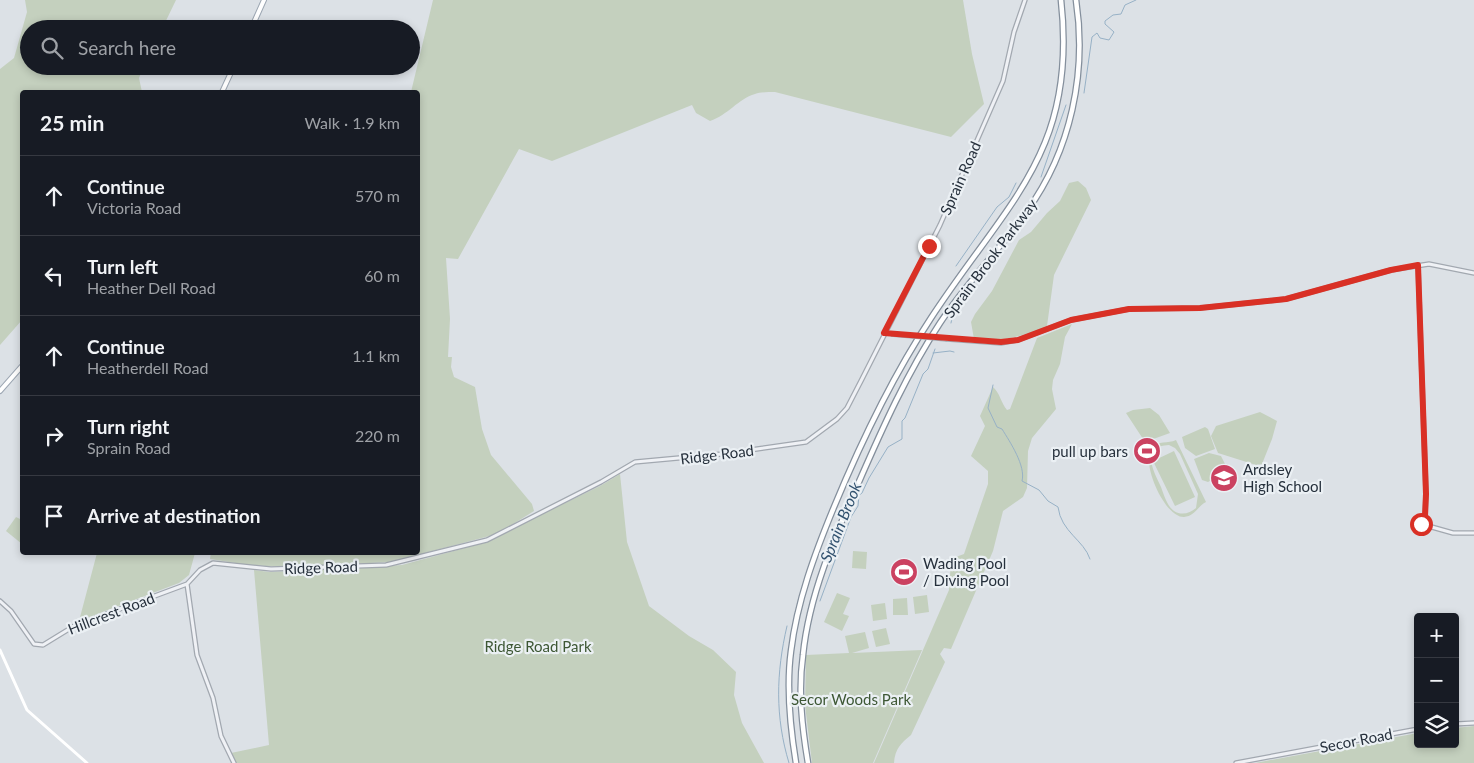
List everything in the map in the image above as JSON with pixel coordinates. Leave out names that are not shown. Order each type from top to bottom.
[{"type":"highway","name":"Sprain Brook Parkway","points":[[796,763],[789,707],[790,663],[796,619],[812,566],[853,463],[900,369],[944,299],[1016,201],[1042,152],[1056,111],[1062,78],[1064,45],[1061,0]]},
{"type":"highway","name":"Sprain Brook Parkway","points":[[808,763],[801,707],[802,663],[810,614],[828,556],[880,433],[921,354],[954,303],[1030,208],[1056,159],[1069,122],[1078,79],[1079,35],[1076,0]]},
{"type":"main road","points":[[255,20],[264,0]]},
{"type":"main road","points":[[223,90],[230,75]]},
{"type":"main road","points":[[0,391],[20,368]]},
{"type":"main road","points":[[0,650],[27,710],[87,763]]},
{"type":"street","name":"Sprain Road","points":[[806,442],[824,431],[847,408],[940,225],[1003,81],[1014,32],[1025,0]]},
{"type":"street","points":[[884,333],[1001,342],[1018,340],[1071,320],[1129,309],[1208,308],[1286,299],[1391,270],[1418,265],[1437,264],[1474,272]]},
{"type":"street","points":[[1418,265],[1426,494],[1425,516],[1421,524],[1452,533],[1474,532]]},
{"type":"street","name":"Ridge Road","points":[[187,584],[200,570],[213,563],[249,568],[295,569],[405,562],[492,538],[601,482],[635,462],[722,454],[806,442]]},
{"type":"street","points":[[187,584],[197,655],[213,698],[221,736],[234,763]]},
{"type":"street","name":"Hillcrest Road","points":[[0,601],[11,611],[34,644],[40,646],[47,644],[74,626],[187,584]]},
{"type":"street","points":[[1459,724],[1474,723]]},
{"type":"street","name":"Secor Road","points":[[1236,763],[1414,730]]},
{"type":"green space","points":[[25,0],[176,0],[166,20],[25,20],[27,12]]},
{"type":"green space","points":[[433,0],[963,0],[972,54],[984,104],[951,137],[775,92],[762,92],[749,96],[710,121],[696,113],[692,105],[552,161],[519,149],[458,259],[446,258],[450,319],[448,357],[452,357],[451,367],[454,377],[475,387],[482,429],[491,455],[532,504],[534,511],[497,534],[420,554],[420,90],[411,90],[415,75],[420,75],[420,54]]},
{"type":"green space","points":[[20,37],[20,75],[140,75],[139,78],[142,90],[20,90],[20,322],[0,345],[0,69],[14,58]]},
{"type":"green space","points":[[1078,181],[1086,188],[1091,200],[1054,275],[1047,326],[1012,338],[994,340],[974,339],[971,322],[992,291],[1019,240],[1031,232],[1060,201],[1069,183]]},
{"type":"green space","points":[[1072,324],[1065,337],[1060,364],[1053,380],[1052,389],[1056,409],[1032,438],[1028,451],[1027,488],[1023,497],[1003,511],[993,551],[951,649],[944,648],[940,654],[945,662],[911,735],[899,747],[894,763],[874,763],[949,590],[951,562],[953,558],[964,554],[988,484],[988,471],[971,456],[985,426],[980,416],[993,387],[1007,410],[1010,409],[1037,338]]},
{"type":"green space","points":[[1150,408],[1159,415],[1170,433],[1145,442],[1126,413],[1133,410]]},
{"type":"green space","points":[[1260,412],[1277,421],[1262,464],[1256,465],[1218,453],[1211,436],[1216,426]]},
{"type":"green space","points":[[1205,427],[1208,429],[1215,449],[1196,456],[1185,448],[1182,437]]},
{"type":"green space","points":[[1176,440],[1206,502],[1194,513],[1184,517],[1177,515],[1169,509],[1162,499],[1156,488],[1149,465],[1149,455],[1154,446]],"holes":[[[1169,445],[1180,454],[1198,494],[1196,508],[1186,513],[1177,513],[1169,506],[1151,461],[1151,455],[1160,446]]]},
{"type":"green space","points":[[1174,451],[1195,497],[1175,506],[1153,461]]},
{"type":"green space","points":[[1209,453],[1221,456],[1228,470],[1208,482],[1202,480],[1194,459]]},
{"type":"green space","name":"Ridge Road Park","points":[[620,474],[627,542],[649,606],[689,636],[713,650],[736,672],[734,695],[742,723],[764,763],[236,763],[231,753],[269,745],[254,570],[270,572],[402,565],[483,543],[600,486]]},
{"type":"green space","points":[[16,517],[20,519],[20,542],[6,531]]},
{"type":"green space","points":[[853,551],[867,552],[866,569],[852,568]]},
{"type":"green space","points":[[96,555],[194,555],[189,575],[179,583],[79,621]]},
{"type":"green space","points":[[211,555],[418,555],[391,562],[282,567],[248,565],[210,559]]},
{"type":"green space","points":[[837,593],[850,598],[843,614],[849,616],[842,631],[824,622]]},
{"type":"green space","points":[[927,595],[929,612],[915,614],[913,597]]},
{"type":"green space","points":[[907,598],[908,615],[893,615],[893,599]]},
{"type":"green space","points":[[885,603],[887,619],[873,621],[871,605]]},
{"type":"green space","points":[[886,628],[890,644],[876,647],[872,631]]},
{"type":"green space","name":"Secor Woods Park","points":[[865,632],[869,648],[852,653],[922,650],[873,763],[812,763],[805,705],[806,655],[849,653],[845,636]]},
{"type":"green space","points":[[1474,726],[1474,763],[1255,763],[1414,734],[1414,748],[1459,748],[1459,728]]},
{"type":"water","name":"Wading Pool / Diving Pool","points":[[910,561],[911,582],[904,583],[904,575],[898,575],[897,570],[903,569],[902,562]]},
{"type":"waterway","name":"Sprain Brook","points":[[1084,93],[1092,37],[1097,33],[1100,38],[1109,40],[1114,32],[1105,24],[1105,21],[1113,15],[1121,14],[1125,5],[1136,0]]},
{"type":"waterway","name":"Sprain Brook","points":[[1041,177],[1066,105]]},
{"type":"waterway","name":"Sprain Brook","points":[[956,266],[997,207],[1009,197],[1016,183]]},
{"type":"waterway","name":"Sprain Brook","points":[[951,323],[953,314]]},
{"type":"waterway","name":"Sprain Brook","points":[[820,601],[851,517],[858,506],[859,495],[862,493],[888,447],[902,439],[902,421],[905,418],[923,374],[928,369],[935,349]]},
{"type":"waterway","points":[[933,353],[954,352]]},
{"type":"waterway","points":[[993,385],[988,408],[997,427],[1002,429],[1020,461],[1023,475],[1022,481],[1039,490],[1048,501],[1058,507],[1063,523],[1083,546],[1090,559]]},
{"type":"waterway","name":"Sprain Brook","points":[[787,626],[779,678],[779,712],[784,746],[789,763]]},
{"type":"place","name":"pull up bars","points":[[1147,451]]},
{"type":"place","name":"Ardsley High School","points":[[1224,478]]},
{"type":"place","name":"Wading Pool / Diving Pool","points":[[904,572]]},
{"type":"route","points":[[929,246],[884,333],[960,340],[1001,342],[1018,340],[1071,320],[1129,309],[1216,307],[1286,299],[1391,270],[1418,265],[1426,494],[1425,516],[1421,524]]}]
